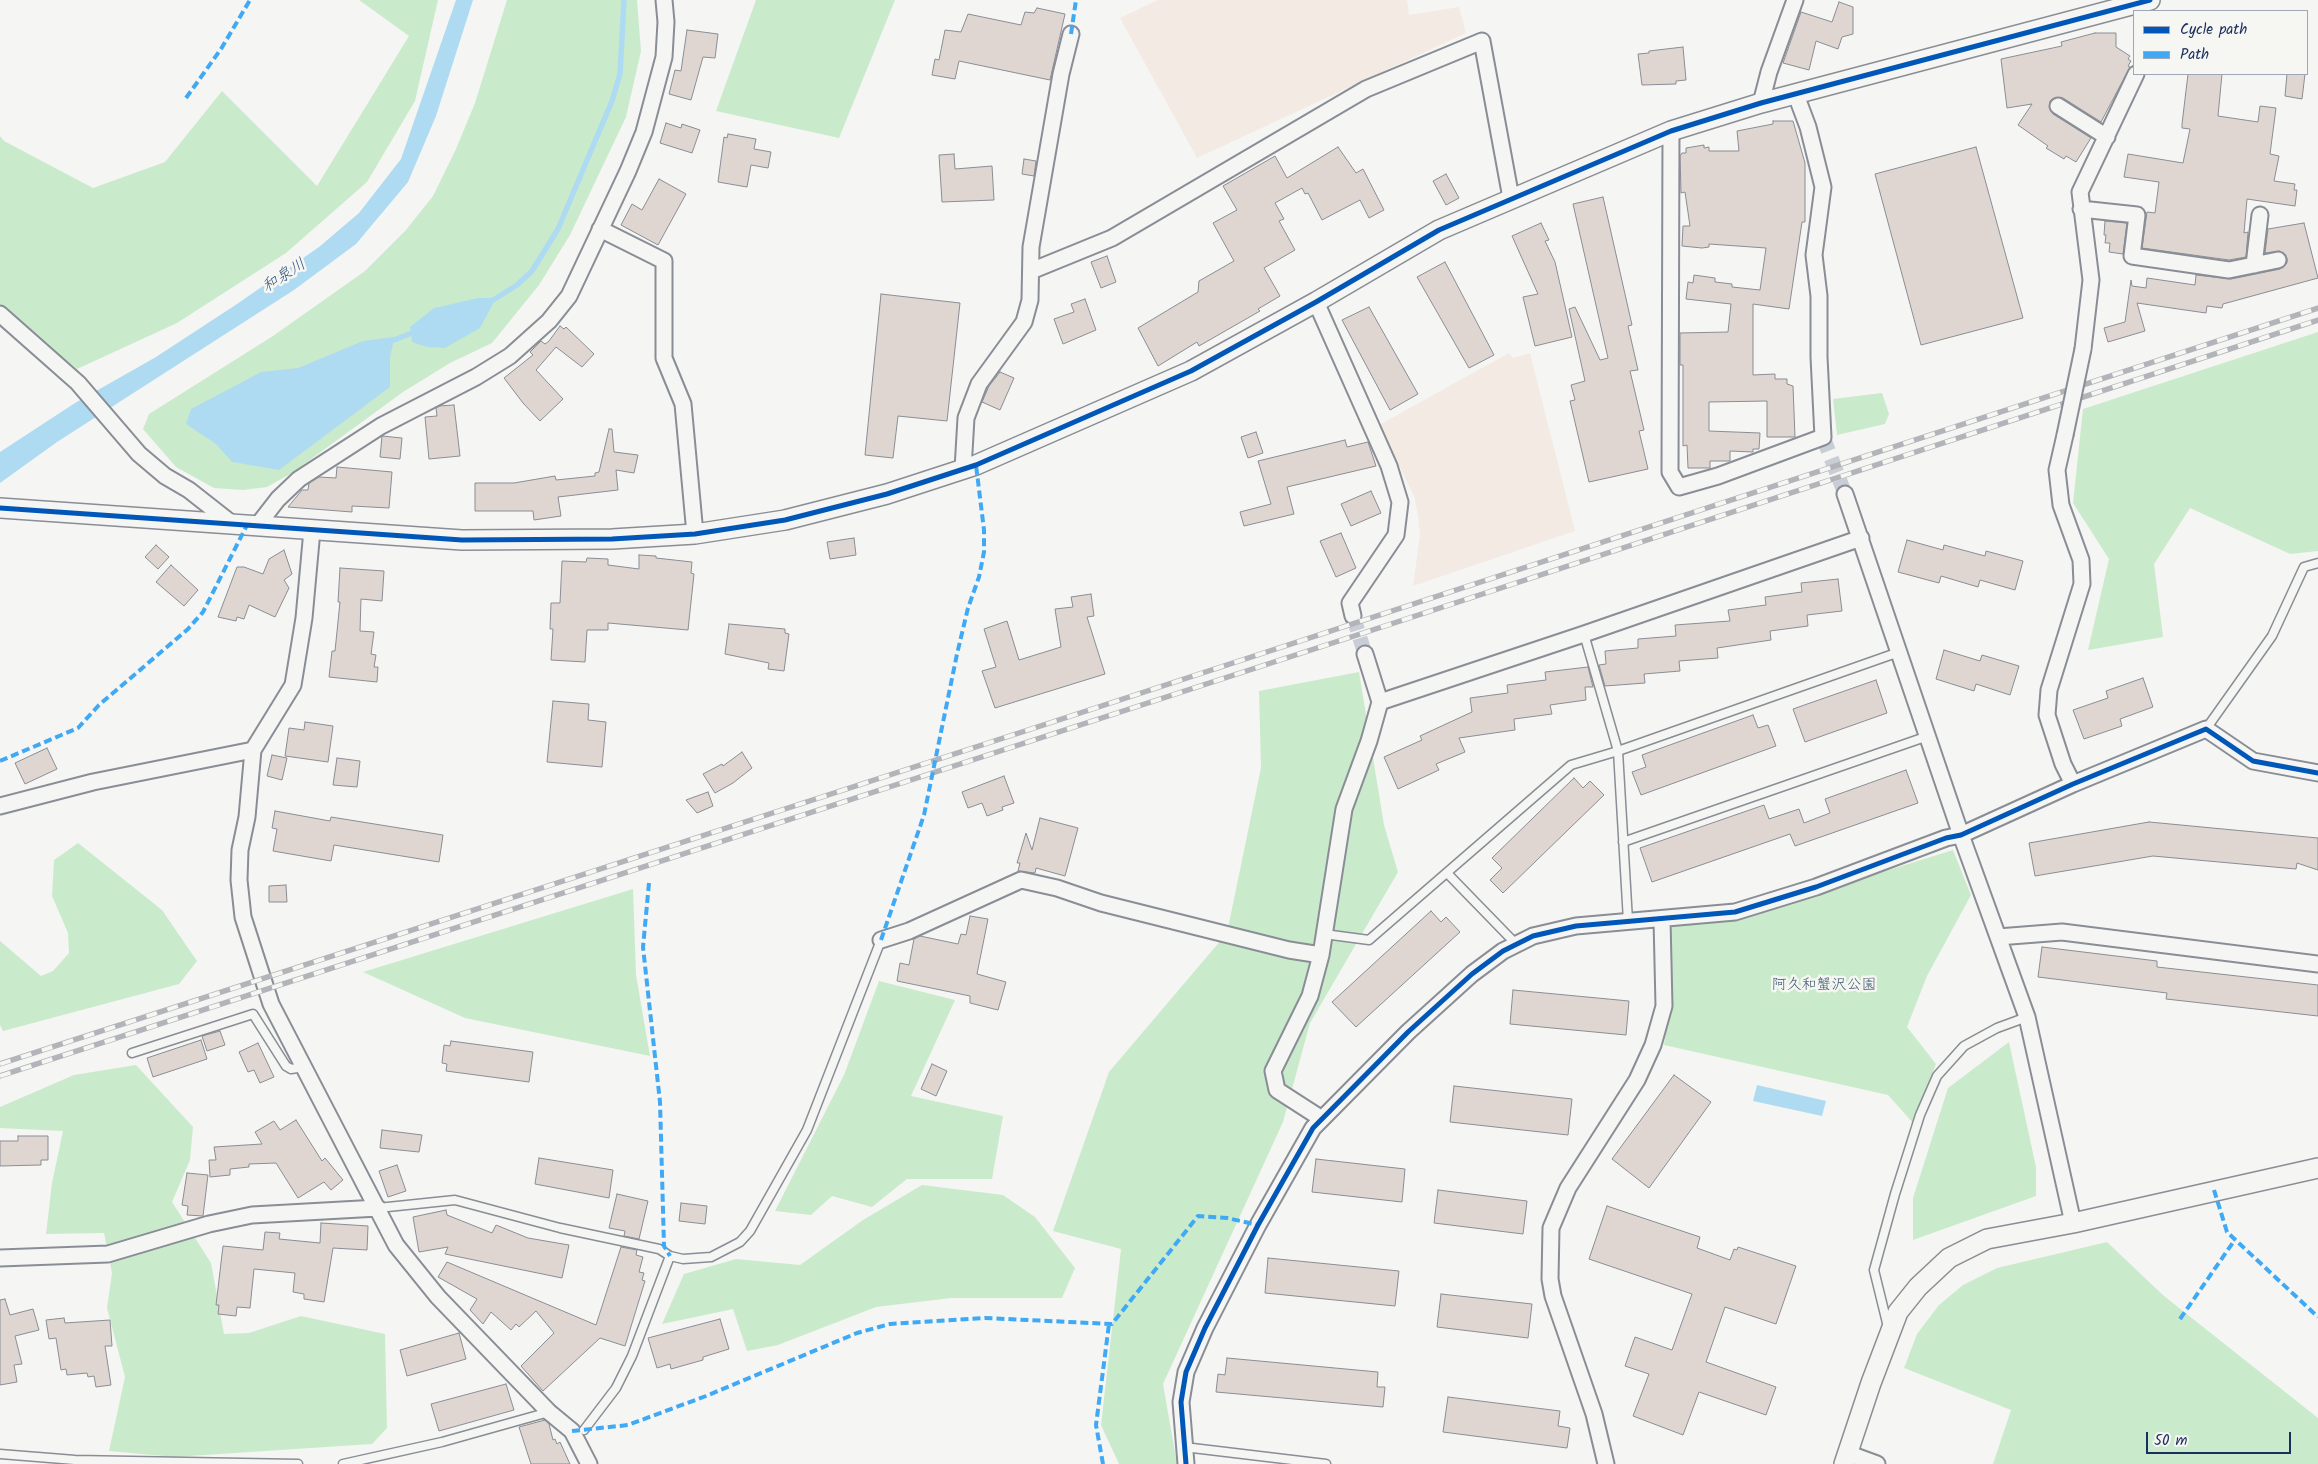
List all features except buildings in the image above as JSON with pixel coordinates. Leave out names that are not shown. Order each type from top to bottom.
[{"type":"street","points":[[257,526],[278,499],[299,479],[381,426],[476,377],[510,356],[549,321],[569,296],[628,171],[654,100],[664,57],[666,22],[664,0]]},
{"type":"street","points":[[1761,103],[1769,72],[1795,0]]},
{"type":"street","points":[[0,508],[462,540],[612,539],[695,534],[785,520],[887,494],[963,469],[1191,371],[1316,302],[1439,230],[1671,131],[1761,103],[2150,0]]},
{"type":"street","points":[[963,469],[966,418],[979,384],[1024,322],[1030,300],[1031,247],[1062,74],[1072,34]]},
{"type":"street","points":[[1031,271],[1112,238],[1366,89],[1482,40],[1511,198]]},
{"type":"street","points":[[2072,784],[2063,764],[2047,715],[2049,690],[2082,584],[2081,560],[2060,505],[2057,470],[2083,348],[2091,280],[2080,192],[2136,75]]},
{"type":"street","points":[[1671,131],[1670,472],[1679,488],[1718,476],[1823,437],[1819,357],[1819,296],[1814,255],[1823,187],[1808,127],[1796,94]]},
{"type":"street","points":[[2058,106],[2107,137]]},
{"type":"street","points":[[2081,209],[2137,216],[2132,256],[2229,270],[2278,260]]},
{"type":"street","points":[[2254,265],[2260,215]]},
{"type":"street","points":[[600,229],[664,261],[664,358],[683,404],[695,534]]},
{"type":"street","points":[[1316,302],[1389,466],[1400,502],[1396,535],[1350,603],[1353,616]]},
{"type":"street","points":[[0,314],[78,383],[139,454],[165,476],[189,490],[231,523]]},
{"type":"street","points":[[0,325],[20,331]]},
{"type":"street","points":[[1845,494],[1961,835],[2027,1017],[2073,1223]]},
{"type":"street","points":[[312,530],[304,618],[294,685],[253,750],[247,817],[240,850],[239,880],[243,918],[271,1004],[396,1245],[438,1297],[550,1412],[572,1431],[589,1464]]},
{"type":"street","points":[[1380,702],[1861,538]]},
{"type":"street","points":[[1322,1118],[1277,1090],[1274,1071],[1310,996],[1321,955],[1344,809],[1369,740],[1380,702],[1365,654]]},
{"type":"street","points":[[1186,1464],[1181,1402],[1186,1372],[1205,1328],[1258,1225],[1313,1128],[1408,1032],[1472,974],[1503,951],[1533,936],[1576,926],[1735,912],[1816,887],[1946,838],[1961,835],[2072,784],[2206,729],[2253,761],[2318,772]]},
{"type":"street","points":[[0,806],[93,782],[253,750]]},
{"type":"street","points":[[881,940],[909,931],[1021,880],[1058,888],[1101,903],[1289,950],[1321,955]]},
{"type":"street","points":[[1606,1464],[1594,1414],[1550,1279],[1551,1228],[1568,1188],[1637,1080],[1653,1045],[1664,1006],[1662,919]]},
{"type":"street","points":[[1998,937],[2062,932],[2318,964]]},
{"type":"street","points":[[1877,1464],[1846,1459],[1889,1333],[1898,1312],[1918,1287],[1949,1258],[1987,1240],[2073,1223],[2318,1168]]},
{"type":"street","points":[[0,1258],[108,1254],[208,1224],[252,1215],[378,1208]]},
{"type":"lane","points":[[2206,729],[2272,636],[2304,567],[2318,563]]},
{"type":"lane","points":[[1584,634],[1618,751],[1628,921]]},
{"type":"lane","points":[[1324,934],[1369,940],[1571,765],[1618,751],[1899,652]]},
{"type":"lane","points":[[1623,842],[1928,736]]},
{"type":"lane","points":[[1446,873],[1516,944]]},
{"type":"lane","points":[[378,1208],[455,1200],[560,1228],[659,1249],[670,1256],[683,1259],[710,1257],[740,1242],[750,1231],[807,1130],[881,940]]},
{"type":"lane","points":[[132,1053],[253,1014],[286,1066],[291,1069],[304,1067]]},
{"type":"lane","points":[[1889,1333],[1874,1270],[1920,1115],[1937,1076],[1964,1046],[1997,1028],[2027,1017]]},
{"type":"lane","points":[[1961,1037],[1964,1046]]},
{"type":"lane","points":[[584,1430],[616,1388],[632,1356],[670,1256]]},
{"type":"lane","points":[[343,1464],[442,1442],[550,1412]]},
{"type":"lane","points":[[1184,1448],[1326,1464]]},
{"type":"lane","points":[[0,1454],[75,1460],[298,1464]]},
{"type":"shaded area","points":[[1158,0],[1407,0],[1409,15],[1459,7],[1466,33],[1197,158],[1120,18]]},
{"type":"shaded area","points":[[1509,353],[1513,358],[1530,353],[1575,531],[1413,586],[1420,535],[1414,496],[1379,425]]},
{"type":"green space","points":[[359,0],[438,0],[415,101],[367,182],[286,253],[177,323],[77,369],[0,310],[0,136],[4,141],[93,188],[165,162],[222,91],[317,186],[409,36]]},
{"type":"green space","points":[[507,0],[637,0],[641,51],[626,117],[570,235],[539,285],[492,343],[450,363],[403,392],[292,473],[267,487],[243,490],[214,488],[176,467],[143,429],[149,414],[273,336],[365,271],[406,230],[433,196],[456,149],[475,103]]},
{"type":"green space","points":[[756,0],[895,0],[839,138],[716,111]]},
{"type":"green space","points":[[2318,332],[2318,551],[2290,554],[2190,508],[2154,564],[2163,637],[2088,650],[2109,559],[2073,503],[2083,409]]},
{"type":"green space","points":[[1882,393],[1889,414],[1885,424],[1837,435],[1833,399]]},
{"type":"green space","points":[[1359,672],[1384,825],[1398,872],[1310,1023],[1283,1122],[1163,1384],[1177,1464],[1119,1464],[1101,1425],[1121,1249],[1053,1231],[1109,1072],[1227,933],[1261,768],[1259,691]]},
{"type":"green space","points":[[78,843],[162,910],[197,961],[179,984],[3,1031],[0,1025],[0,941],[41,976],[53,971],[69,953],[68,933],[52,896],[54,860]]},
{"type":"green space","name":"阿久和蟹沢公園","points":[[1953,850],[1971,895],[1927,976],[1907,1027],[1936,1064],[1913,1123],[1888,1095],[1664,1045],[1669,1013],[1671,954],[1669,925],[1735,918]]},
{"type":"green space","points":[[633,889],[636,975],[650,1056],[465,1018],[363,972]]},
{"type":"green space","points":[[879,981],[955,1000],[911,1096],[1003,1116],[992,1179],[907,1179],[872,1207],[832,1196],[811,1215],[775,1211],[844,1075]]},
{"type":"green space","points":[[2009,1042],[2036,1167],[2036,1196],[1913,1240],[1913,1198],[1948,1088]]},
{"type":"green space","points":[[136,1065],[193,1127],[190,1160],[172,1202],[211,1263],[224,1334],[249,1333],[301,1316],[385,1334],[387,1428],[372,1444],[174,1457],[109,1451],[125,1377],[107,1308],[112,1273],[104,1233],[46,1234],[52,1183],[63,1131],[0,1128],[0,1107],[74,1075]]},
{"type":"green space","points":[[922,1185],[1003,1195],[1035,1217],[1075,1268],[1062,1298],[951,1298],[876,1307],[778,1345],[747,1351],[733,1309],[662,1324],[684,1274],[736,1259],[800,1265],[863,1220]]},
{"type":"green space","points":[[2107,1242],[2164,1296],[2318,1418],[2318,1464],[1993,1464],[2011,1410],[1904,1368],[1917,1334],[1939,1305],[1963,1285],[1997,1268]]},
{"type":"water","name":"和泉川","points":[[456,0],[473,0],[436,116],[408,182],[356,244],[294,290],[57,442],[0,483],[0,452],[75,403],[156,357],[237,304],[319,247],[359,213],[401,159]]},
{"type":"water","points":[[478,298],[496,298],[480,328],[445,348],[427,347],[412,342],[410,327],[434,308]]},
{"type":"water","points":[[401,336],[394,340],[390,357],[390,387],[279,470],[232,462],[216,444],[186,424],[191,409],[261,372],[298,368],[363,341]]},
{"type":"water","points":[[1757,1085],[1826,1101],[1822,1116],[1753,1101]]},
{"type":"waterway","points":[[490,302],[517,285],[532,271],[558,229],[612,101],[620,74],[624,0]]},
{"type":"waterway","points":[[394,340],[417,331]]},
{"type":"tunnel","points":[[1823,437],[1845,494]]},
{"type":"tunnel","points":[[1353,616],[1365,654]]},
{"type":"railway","points":[[0,1064],[2318,308]]},
{"type":"railway","points":[[0,1076],[1391,624],[2318,320]]},
{"type":"marked path","points":[[186,98],[221,49],[250,0]]},
{"type":"marked path","points":[[1071,34],[1076,0]]},
{"type":"marked path","points":[[881,940],[924,815],[957,654],[968,608],[979,577],[984,552],[984,530],[976,465]]},
{"type":"marked path","points":[[0,761],[78,728],[99,705],[188,629],[203,612],[247,525]]},
{"type":"marked path","points":[[649,883],[643,947],[660,1102],[664,1246],[670,1256]]},
{"type":"marked path","points":[[2214,1190],[2227,1232],[2318,1317]]},
{"type":"marked path","points":[[572,1431],[628,1425],[706,1396],[857,1333],[890,1324],[985,1318],[1112,1324],[1198,1216],[1227,1218],[1258,1225]]},
{"type":"marked path","points":[[2180,1319],[2234,1241]]},
{"type":"marked path","points":[[1103,1464],[1096,1425],[1109,1324]]},
{"type":"cycle path","points":[[0,508],[462,540],[612,539],[695,534],[785,520],[887,494],[976,465],[1191,371],[1316,302],[1439,230],[1671,131],[1761,103],[2150,0]]},
{"type":"cycle path","points":[[1186,1464],[1181,1402],[1186,1372],[1205,1328],[1258,1225],[1313,1128],[1408,1032],[1472,974],[1503,951],[1533,936],[1576,926],[1735,912],[1816,887],[1946,838],[1961,835],[2073,784],[2206,729],[2253,761],[2318,773]]}]
